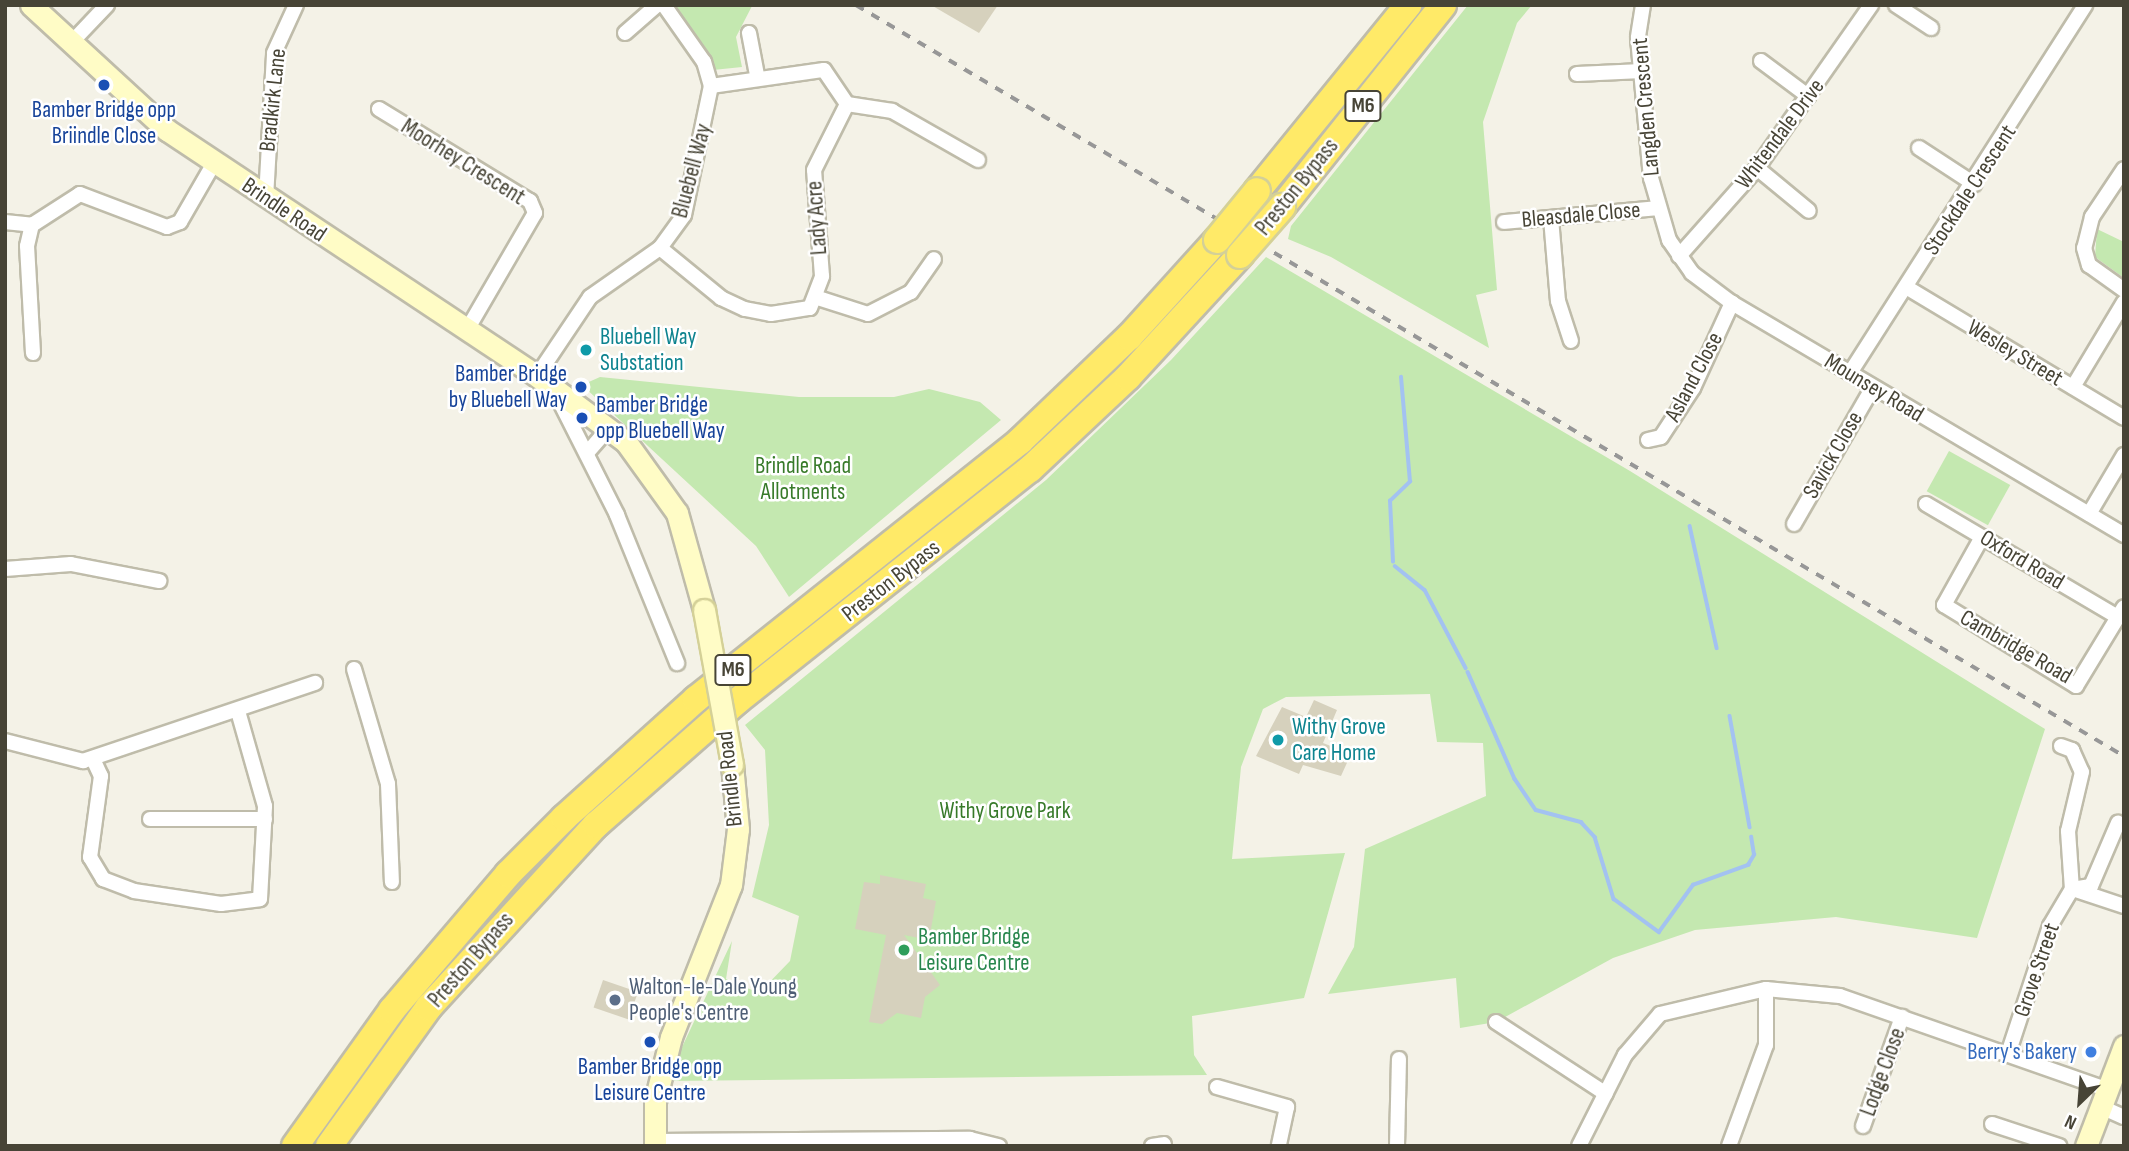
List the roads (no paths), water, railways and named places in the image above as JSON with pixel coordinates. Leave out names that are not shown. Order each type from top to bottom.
[{"type":"highway","name":"Preston Bypass","points":[[295,1146],[392,1010],[536,846],[696,699],[1020,441],[1129,337],[1217,240],[1408,5]]},
{"type":"highway","name":"Preston Bypass","points":[[329,1146],[429,1007],[596,825],[737,701],[1030,469],[1129,377],[1282,206],[1443,5]]},
{"type":"street","name":"Brindle Road","points":[[31,5],[70,44],[214,163],[537,376],[554,391],[610,428],[644,461],[677,513],[704,610],[732,764],[738,829],[731,884],[671,1037],[655,1101],[655,1143]]},
{"type":"street","points":[[70,44],[107,5]]},
{"type":"street","name":"Bradkirk Lane","points":[[266,198],[274,53],[296,5]]},
{"type":"street","points":[[625,33],[657,5]]},
{"type":"street","points":[[664,5],[704,62],[711,86],[757,75],[824,70],[847,104],[892,111],[978,160]]},
{"type":"street","name":"Langden Crescent","points":[[1643,5],[1642,71],[1657,208]]},
{"type":"street","name":"Whitendale Drive","points":[[1679,256],[1757,168],[1871,5]]},
{"type":"street","points":[[1896,5],[1931,28]]},
{"type":"street","name":"Stockdale Crescent","points":[[1850,373],[1974,184],[2085,5]]},
{"type":"street","points":[[749,33],[757,75]]},
{"type":"street","points":[[1761,61],[1808,96]]},
{"type":"street","points":[[1577,74],[1642,71]]},
{"type":"street","name":"Bluebell Way","points":[[537,376],[590,297],[660,248],[684,215],[711,86]]},
{"type":"street","name":"Lady Acre","points":[[818,298],[822,276],[811,191],[820,154],[847,104]]},
{"type":"street","name":"Moorhey Crescent","points":[[379,109],[530,201],[535,214],[467,330]]},
{"type":"street","points":[[1919,148],[1974,184]]},
{"type":"street","points":[[5,222],[33,225],[80,194],[167,226],[180,222],[214,163]]},
{"type":"street","points":[[1757,168],[1809,211]]},
{"type":"street","points":[[2124,169],[2092,218],[2084,248],[2089,265],[2124,290]]},
{"type":"street","name":"Bleasdale Close","points":[[1504,222],[1657,208]]},
{"type":"street","name":"Mounsey Road","points":[[1657,208],[1679,256],[1732,303],[2124,535]]},
{"type":"street","points":[[1551,218],[1559,301],[1571,341]]},
{"type":"street","points":[[33,225],[27,246],[33,353]]},
{"type":"street","points":[[660,248],[721,298],[745,309],[796,313],[818,298],[868,314],[911,292],[934,259]]},
{"type":"street","name":"Wesley Street","points":[[1906,287],[2124,418]]},
{"type":"street","points":[[2073,387],[2124,302]]},
{"type":"street","name":"Asland Close","points":[[1648,440],[1661,438],[1693,388],[1732,303]]},
{"type":"street","name":"Savick Close","points":[[1794,524],[1873,387]]},
{"type":"street","name":"Brindle Road","points":[[554,391],[587,453],[677,663]]},
{"type":"street","points":[[587,453],[610,428]]},
{"type":"street","points":[[2089,514],[2124,454]]},
{"type":"street","name":"Oxford Road","points":[[1926,504],[2121,612]]},
{"type":"street","name":"Cambridge Road","points":[[1982,537],[1944,605],[2076,687],[2121,612]]},
{"type":"street","points":[[5,569],[71,564],[159,581]]},
{"type":"street","points":[[354,669],[388,784],[392,882]]},
{"type":"street","points":[[5,741],[71,761],[93,759],[315,683]]},
{"type":"street","points":[[93,759],[101,776],[90,857],[116,886],[221,904],[260,899],[265,819],[238,711]]},
{"type":"street","points":[[2061,746],[2072,750],[2082,772],[2068,831],[2072,889]]},
{"type":"street","points":[[150,818],[265,819]]},
{"type":"street","points":[[2072,889],[2091,886],[2118,822]]},
{"type":"street","points":[[2072,889],[2124,906]]},
{"type":"street","name":"Grove Street","points":[[2008,1054],[2050,926],[2072,889]]},
{"type":"street","points":[[1729,1146],[1766,1045],[1766,989]]},
{"type":"street","points":[[1579,1146],[1639,1032],[1660,1014],[1766,989],[1817,991],[2008,1054],[2103,1098],[2124,1117]]},
{"type":"street","name":"Lodge Close","points":[[1863,1126],[1902,1017]]},
{"type":"street","points":[[1496,1022],[1606,1094]]},
{"type":"street","points":[[2086,1146],[2124,1045]]},
{"type":"street","points":[[1397,1146],[1399,1059]]},
{"type":"street","points":[[1217,1087],[1287,1107],[1279,1146]]},
{"type":"street","points":[[1992,1124],[2059,1146]]},
{"type":"street","points":[[655,1143],[917,1142],[999,1146]]},
{"type":"waterway","points":[[1393,562],[1390,501],[1410,482],[1401,377]]},
{"type":"waterway","points":[[1690,526],[1717,648]]},
{"type":"waterway","points":[[1395,566],[1425,590],[1466,668]]},
{"type":"waterway","points":[[1468,672],[1515,779],[1536,810],[1581,822],[1595,837],[1614,899],[1659,932],[1693,885],[1748,865],[1754,855],[1751,837]]},
{"type":"waterway","points":[[1730,716],[1750,827]]},
{"type":"railway","points":[[856,5],[2124,756]]},
{"type":"place","name":"Bamber Bridge opp Briindle Close","points":[[104,85]]},
{"type":"place","name":"Bluebell Way Substation","points":[[586,350]]},
{"type":"place","name":"Bamber Bridge by Bluebell Way","points":[[581,387]]},
{"type":"place","name":"Bamber Bridge opp Bluebell Way","points":[[582,418]]},
{"type":"place","name":"Withy Grove Care Home","points":[[1278,740]]},
{"type":"place","name":"Bamber Bridge Leisure Centre","points":[[904,950]]},
{"type":"place","name":"Walton-le-Dale Young People's Centre","points":[[615,1000]]},
{"type":"place","name":"Bamber Bridge opp Leisure Centre","points":[[650,1042]]},
{"type":"place","name":"Berry's Bakery","points":[[2091,1052]]},
{"type":"park label","name":"Brindle Road Allotments","points":[[803,479]]},
{"type":"park label","name":"Withy Grove Park","points":[[1005,811]]}]
